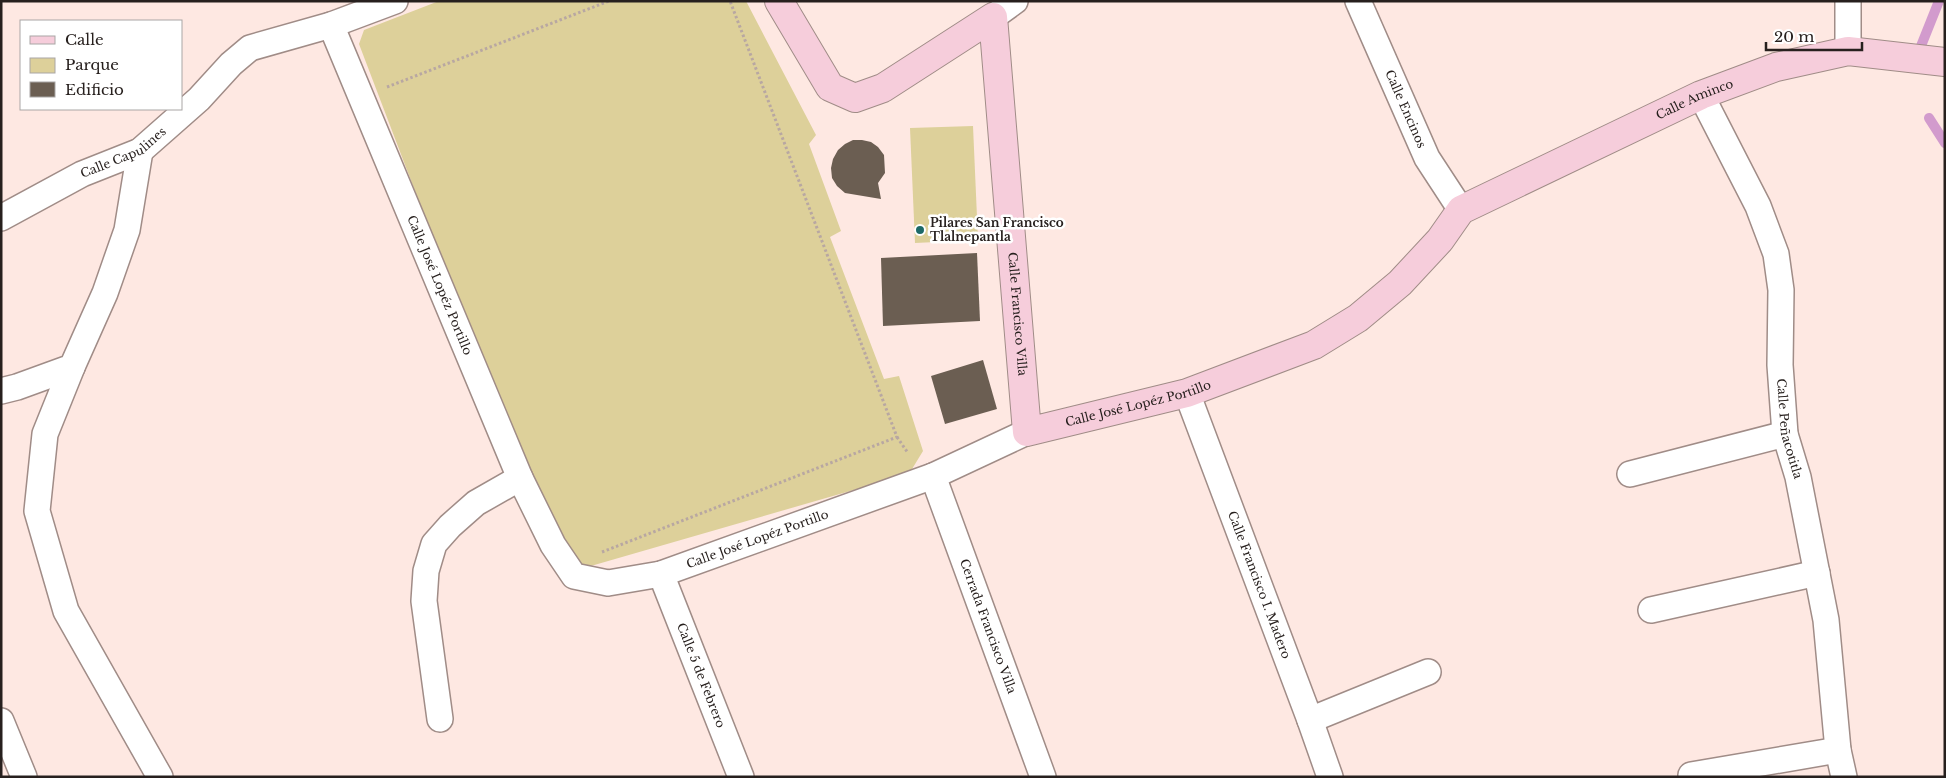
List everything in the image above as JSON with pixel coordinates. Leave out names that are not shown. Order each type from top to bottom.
[{"type":"street","name":"Calle Capulines","points":[[1,218],[82,174],[140,151],[200,99],[231,64],[250,48],[331,25],[395,1]]},
{"type":"street","points":[[778,1],[830,87],[855,98],[882,88],[1015,1]]},
{"type":"street","name":"Calle Encinos","points":[[1358,1],[1426,158],[1461,210]]},
{"type":"street","points":[[1848,1],[1848,51]]},
{"type":"street","name":"Calle Francisco Villa","points":[[993,17],[1027,432]]},
{"type":"street","name":"Calle José Lopéz Portillo","points":[[331,25],[520,478],[553,545],[574,576],[608,582],[661,574],[934,476],[1027,432],[1187,393],[1314,345],[1358,318],[1400,283],[1440,240],[1461,210]]},
{"type":"street","name":"Calle Aminco","points":[[1461,210],[1701,95],[1776,67],[1848,51],[1945,62]]},
{"type":"street","name":"Calle Peñacotitla","points":[[1701,95],[1758,206],[1776,254],[1781,290],[1780,365],[1785,434],[1798,477],[1826,620],[1838,750],[1844,777]]},
{"type":"street","points":[[140,151],[127,230],[105,292],[72,367],[46,434],[37,511],[66,611],[160,777]]},
{"type":"street","points":[[1,391],[72,367]]},
{"type":"street","name":"Calle Francisco I. Madero","points":[[1187,393],[1330,777]]},
{"type":"street","points":[[1630,474],[1785,434]]},
{"type":"street","name":"Cerrada Francisco Villa","points":[[934,476],[1043,777]]},
{"type":"street","points":[[440,719],[424,601],[426,571],[434,544],[450,526],[476,503],[520,478]]},
{"type":"street","points":[[1651,610],[1817,573]]},
{"type":"street","name":"Calle 5 de Febrero","points":[[661,574],[741,777]]},
{"type":"street","points":[[1310,720],[1428,672]]},
{"type":"street","points":[[1,721],[24,777]]},
{"type":"street","points":[[1691,775],[1838,750]]},
{"type":"path","points":[[391,96],[387,87],[608,1]]},
{"type":"path","points":[[601,552],[898,437],[730,1]]},
{"type":"green space","points":[[439,1],[746,1],[816,135],[809,144],[841,231],[830,237],[884,379],[899,376],[923,451],[909,474],[577,570],[557,564],[359,44],[364,30]]},
{"type":"green space","points":[[973,126],[978,240],[915,243],[910,128]]},
{"type":"building","points":[[853,140],[871,142],[884,155],[885,173],[878,183],[881,199],[845,193],[832,178],[831,168],[833,159],[838,150]]},
{"type":"building","points":[[977,253],[980,321],[883,326],[881,258]]},
{"type":"building","points":[[983,360],[997,409],[945,424],[931,376]]},
{"type":"waterway","points":[[1917,56],[1939,1]]},
{"type":"waterway","points":[[1929,118],[1945,143]]},
{"type":"place","name":"Pilares San Francisco Tlalnepantla","points":[[920,230]]}]
